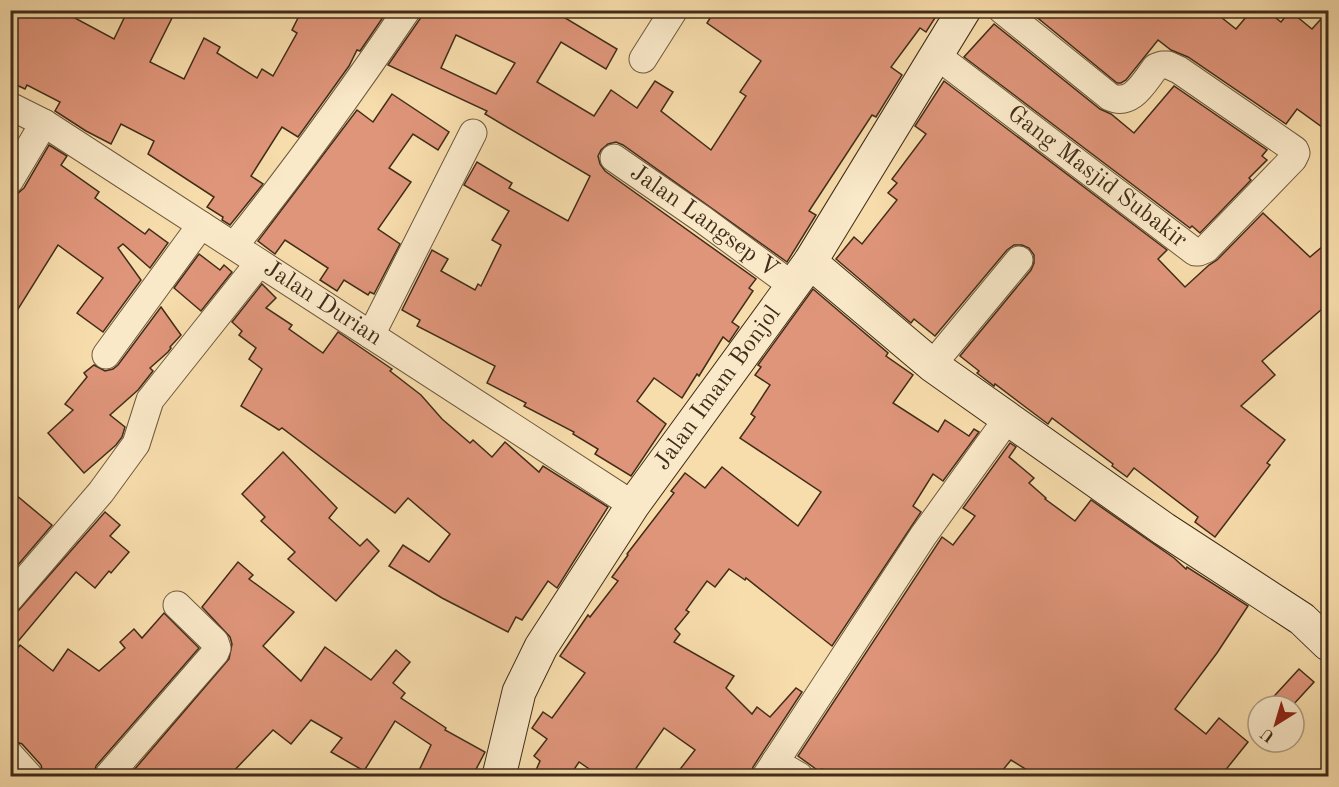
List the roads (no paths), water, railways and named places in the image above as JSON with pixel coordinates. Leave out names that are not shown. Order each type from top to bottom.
[{"type":"street","points":[[234,246],[362,77],[407,10]]},
{"type":"street","points":[[643,58],[674,10]]},
{"type":"street","name":"Jalan Imam Bonjol","points":[[499,777],[519,692],[541,647],[633,505],[802,274],[964,10]]},
{"type":"street","name":"Gang Masjid Subakir","points":[[936,55],[1195,252],[1206,249],[1293,159],[1296,153],[1295,150],[1189,76],[1168,65],[1162,64],[1156,67],[1131,97],[1122,100],[1110,98],[1002,10]]},
{"type":"street","name":"Jalan Durian","points":[[10,106],[44,123],[633,505]]},
{"type":"street","points":[[10,180],[44,123]]},
{"type":"street","points":[[371,335],[473,133]]},
{"type":"street","name":"Jalan Langsep V","points":[[614,158],[702,219],[802,274]]},
{"type":"street","points":[[106,355],[201,225]]},
{"type":"street","points":[[932,365],[1019,260]]},
{"type":"street","points":[[10,598],[101,492],[136,444],[150,400],[260,262]]},
{"type":"street","points":[[802,274],[1164,529],[1302,619],[1329,644]]},
{"type":"street","points":[[799,777],[771,769],[923,536],[1008,418]]},
{"type":"street","points":[[108,777],[217,648],[215,642],[177,604]]},
{"type":"street","points":[[10,755],[29,777]]}]
